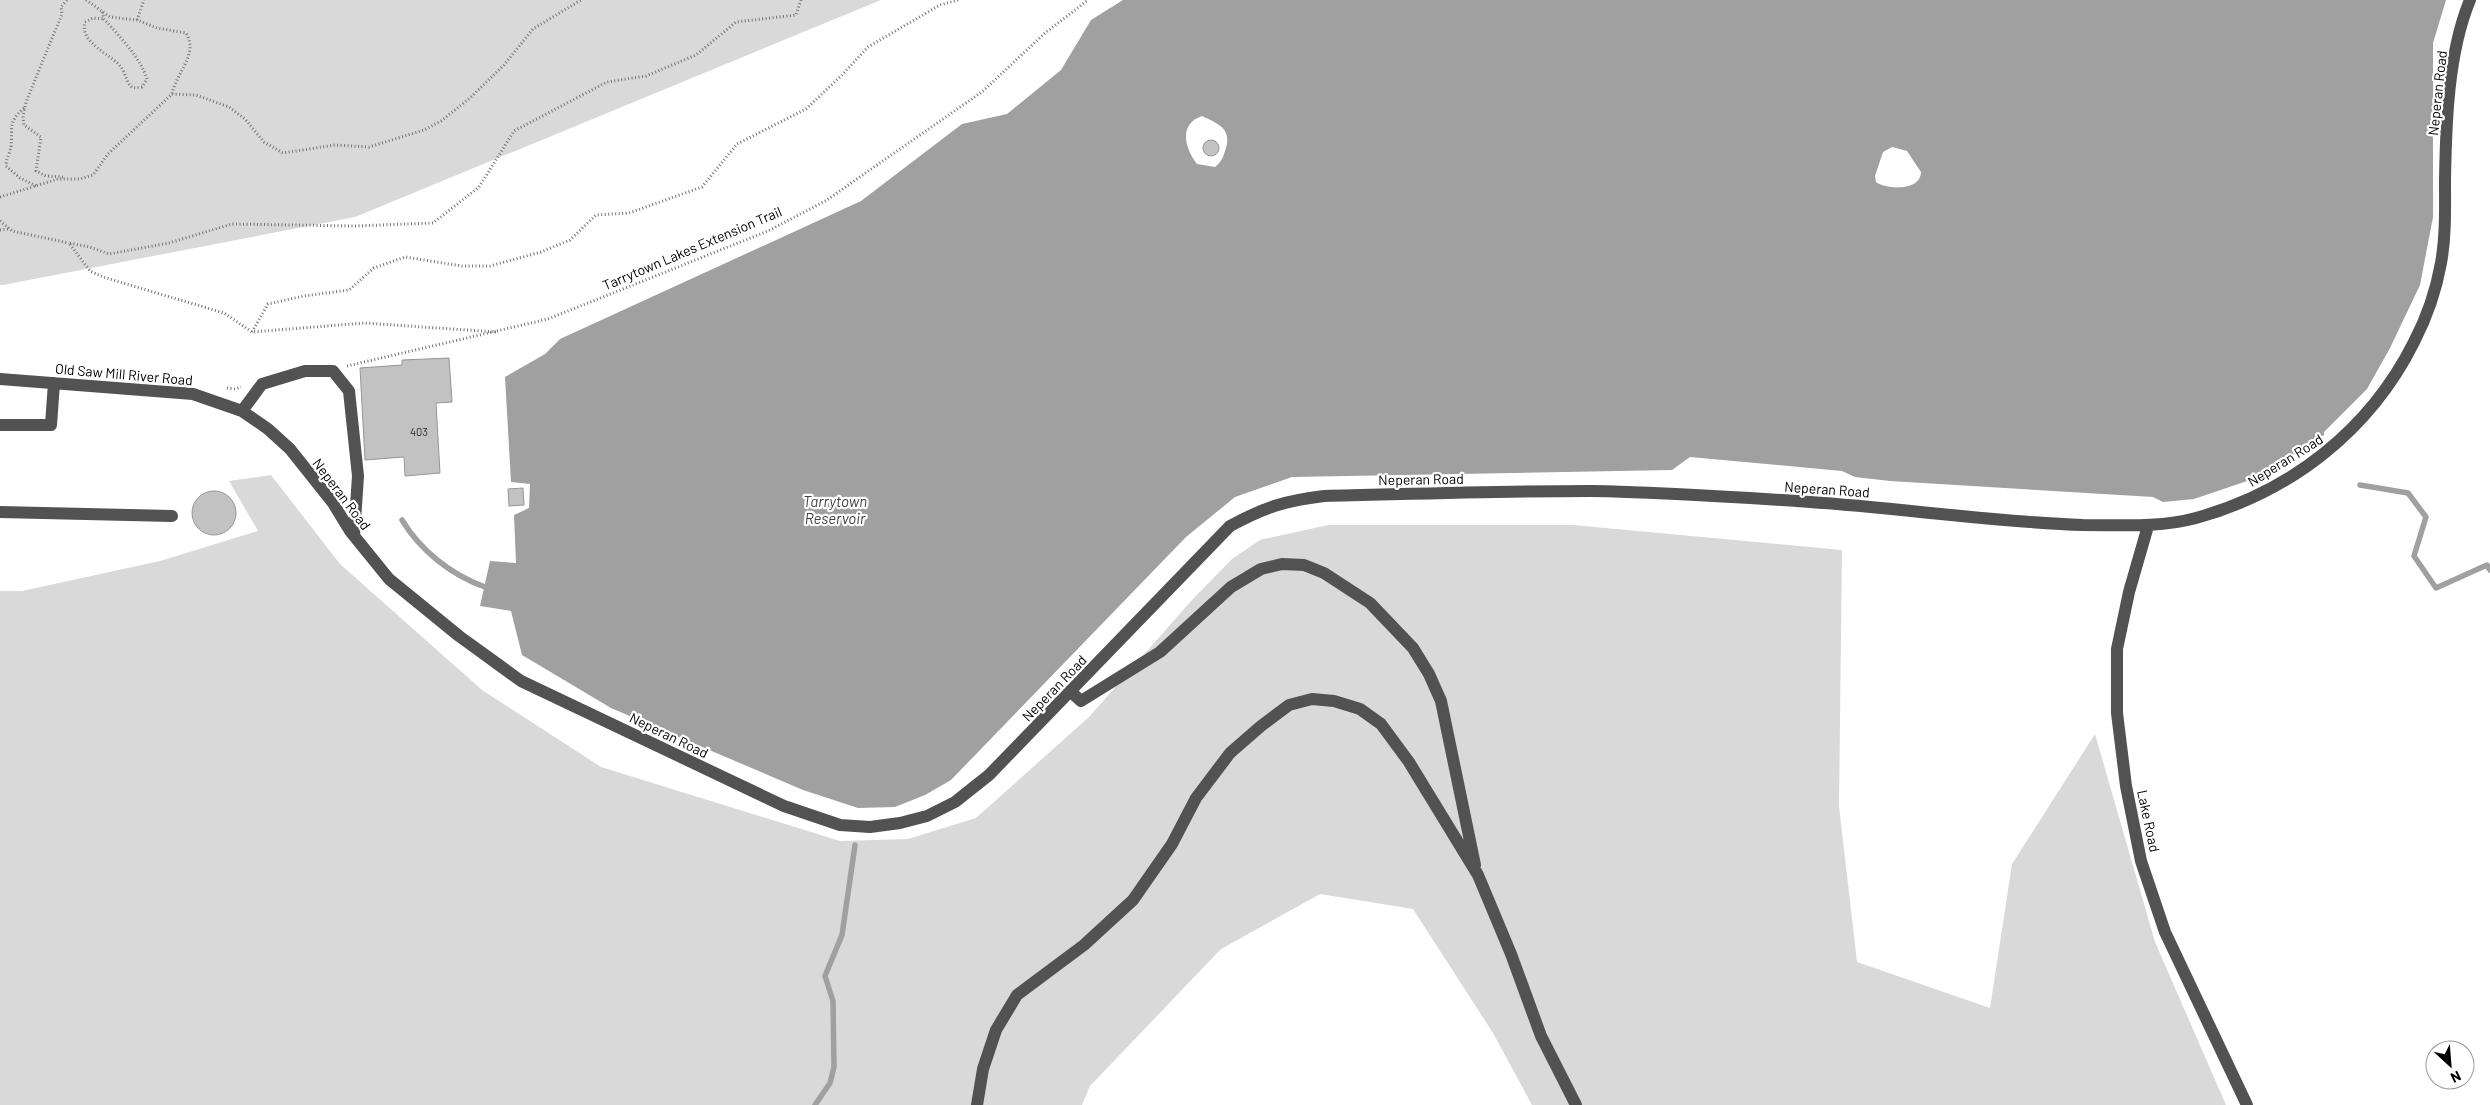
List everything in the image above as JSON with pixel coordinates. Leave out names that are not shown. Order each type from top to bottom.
[{"type":"street","name":"Neperan Road","points":[[268,429],[290,449],[333,503],[354,536],[390,579],[460,636],[521,681],[784,806],[840,825],[870,828],[900,824],[927,816],[955,802],[989,775],[1230,526],[1259,510],[1286,501],[1324,496],[1592,491],[1811,502],[2047,524],[2148,526],[2194,518],[2245,502],[2288,479],[2332,449],[2359,424],[2412,347],[2428,312],[2441,262],[2446,218],[2445,175],[2451,80],[2461,23],[2470,0]]},
{"type":"street","points":[[242,411],[262,384],[306,371],[333,371],[349,392],[358,476],[354,536]]},
{"type":"street","name":"Old Saw Mill River Road","points":[[0,379],[193,394],[242,411],[268,429]]},
{"type":"street","points":[[0,425],[51,425],[54,383]]},
{"type":"street","points":[[0,512],[172,516]]},
{"type":"street","name":"Lake Road","points":[[2148,526],[2129,592],[2117,650],[2117,713],[2126,786],[2141,861],[2165,932],[2247,1105]]},
{"type":"street","points":[[1071,692],[1081,701],[1160,652],[1231,587],[1261,569],[1282,564],[1304,565],[1324,573],[1370,603],[1413,648],[1430,674],[1441,701],[1478,875]]},
{"type":"street","points":[[977,1105],[983,1069],[996,1030],[1018,995],[1084,945],[1133,900],[1172,844],[1196,798],[1230,753],[1261,726],[1290,705],[1312,699],[1334,701],[1360,709],[1381,724],[1410,762],[1478,875],[1511,954],[1541,1036],[1576,1105]]},
{"type":"path","points":[[67,0],[61,7],[62,14],[24,107],[23,116],[24,125],[41,137],[36,171],[46,176],[80,179],[94,175],[108,154],[172,94],[176,80],[192,49],[186,33],[157,28],[136,20],[110,18],[86,0]]},
{"type":"path","points":[[136,20],[144,0]]},
{"type":"path","points":[[172,94],[196,96],[229,108],[245,119],[264,142],[283,153],[336,146],[369,148],[424,130],[441,121],[470,98],[504,66],[533,29],[581,0]]},
{"type":"path","points":[[0,230],[8,229],[90,247],[109,254],[169,243],[232,224],[354,226],[433,224],[479,187],[514,131],[607,82],[646,76],[696,55],[736,22],[796,16],[801,0]]},
{"type":"path","points":[[252,332],[268,304],[304,296],[349,290],[374,268],[405,256],[462,266],[490,266],[541,252],[570,240],[596,215],[629,213],[702,187],[737,144],[806,110],[842,76],[868,47],[940,5],[958,0]]},
{"type":"path","name":"Tarrytown Lakes Extension Trail","points":[[333,371],[362,362],[548,319],[768,231],[827,200],[983,90],[1045,33],[1088,0]]},
{"type":"path","points":[[102,12],[104,19],[131,52],[145,74],[147,79],[142,87],[133,88],[130,86],[121,67],[89,38],[84,29],[86,22],[93,18],[104,19]]},
{"type":"path","points":[[24,107],[13,118],[10,126],[11,149],[6,166],[20,178],[36,186]]},
{"type":"path","points":[[0,197],[66,178]]},
{"type":"path","points":[[0,221],[8,229]]},
{"type":"path","points":[[69,243],[90,271],[103,277],[224,313],[252,332],[364,323],[496,332]]},
{"type":"shaded area","points":[[0,0],[881,0],[355,217],[0,285]]},
{"type":"shaded area","points":[[271,475],[340,564],[482,690],[601,767],[840,841],[908,839],[976,818],[1089,717],[1192,600],[1232,559],[1260,540],[1328,525],[1573,525],[1842,550],[1839,806],[1857,962],[1990,1008],[2012,864],[2095,734],[2155,942],[2226,1105],[1532,1105],[1493,1033],[1413,909],[1320,894],[1221,949],[1090,1086],[1082,1105],[0,1105],[0,591],[22,591],[160,561],[258,531],[229,481]]},
{"type":"water","name":"Tarrytown Reservoir","points":[[1123,0],[2446,0],[2433,43],[2433,217],[2420,285],[2390,348],[2367,389],[2324,432],[2324,435],[2256,478],[2194,499],[2163,502],[2153,497],[1890,481],[1855,477],[1842,471],[1690,457],[1672,470],[1292,477],[1235,497],[1186,537],[951,780],[925,795],[895,807],[858,808],[803,790],[611,708],[522,655],[511,611],[480,606],[490,561],[516,563],[514,515],[529,508],[530,484],[511,482],[505,377],[545,354],[560,339],[861,201],[962,124],[1007,114],[1061,70],[1091,20]],"holes":[[[1202,116],[1219,125],[1226,132],[1227,144],[1220,162],[1215,167],[1197,164],[1187,144],[1186,137],[1189,125]],[[1892,147],[1907,151],[1921,172],[1920,178],[1916,183],[1910,186],[1895,187],[1881,185],[1876,182],[1875,176],[1883,152]]]},
{"type":"building","points":[[1208,140],[1214,140],[1219,145],[1217,154],[1208,156],[1203,151],[1203,145]]},
{"type":"building","points":[[449,358],[452,402],[436,403],[440,473],[405,476],[404,457],[365,460],[360,368],[402,365],[402,360]]},
{"type":"building","points":[[523,488],[524,505],[509,506],[508,489]]},
{"type":"building","points":[[210,491],[218,491],[230,497],[236,513],[230,529],[218,535],[210,535],[198,529],[192,517],[192,509],[198,497]]},
{"type":"waterway","points":[[2360,485],[2408,493],[2426,517],[2414,556],[2436,588],[2487,565],[2490,570]]},
{"type":"waterway","points":[[402,520],[409,531],[438,560],[460,576],[485,587]]},
{"type":"waterway","points":[[815,1105],[830,1083],[834,1067],[833,1001],[825,976],[842,935],[855,845]]}]
